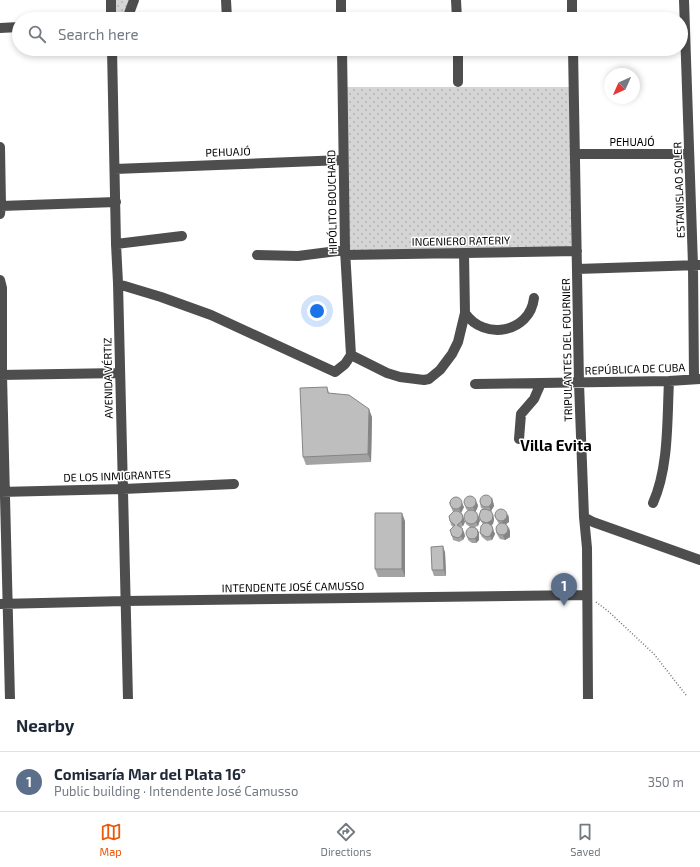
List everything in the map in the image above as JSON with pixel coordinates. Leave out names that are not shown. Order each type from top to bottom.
[{"type":"street","points":[[111,0],[111,12]]},
{"type":"street","points":[[130,12],[134,0]]},
{"type":"street","points":[[226,0],[227,12]]},
{"type":"street","points":[[341,0],[341,12]]},
{"type":"street","points":[[456,0],[457,12]]},
{"type":"street","points":[[572,0],[572,12]]},
{"type":"street","name":"ESTANISLAO SOLER","points":[[684,0],[684,12]]},
{"type":"street","points":[[0,28],[12,27]]},
{"type":"street","name":"AVENIDA VÉRTIZ","points":[[113,56],[114,169],[128,699]]},
{"type":"street","name":"HIPÓLITO BOUCHARD","points":[[342,56],[345,252],[351,355]]},
{"type":"street","points":[[458,56],[458,82]]},
{"type":"street","name":"TRIPULANTES DEL FOURNIER","points":[[573,56],[579,383],[584,517],[587,548],[586,595],[588,699]]},
{"type":"street","name":"ESTANISLAO SOLER","points":[[685,56],[697,265],[697,379]]},
{"type":"street","points":[[0,147],[1,210],[116,202]]},
{"type":"street","name":"PEHUAJÓ","points":[[575,154],[690,154]]},
{"type":"street","name":"PEHUAJÓ","points":[[114,169],[343,160]]},
{"type":"street","points":[[116,244],[182,236]]},
{"type":"street","name":"INGENIERO RATERIY","points":[[257,254],[298,256],[345,252],[577,252]]},
{"type":"street","points":[[118,284],[161,297],[211,315],[335,372],[345,364],[351,355],[387,373],[400,377],[424,380],[429,379],[440,370],[452,354],[458,342],[465,313],[464,253]]},
{"type":"street","points":[[577,269],[697,265]]},
{"type":"street","points":[[0,280],[2,288],[1,375],[4,604],[10,699]]},
{"type":"street","points":[[465,313],[470,320],[484,328],[500,330],[514,327],[526,318],[533,306],[534,298]]},
{"type":"street","points":[[1,375],[120,373]]},
{"type":"street","name":"REPÚBLICA DE CUBA","points":[[475,384],[541,384],[697,379]]},
{"type":"street","points":[[653,503],[661,480],[665,454],[669,381]]},
{"type":"street","points":[[519,440],[520,414],[534,399],[541,384]]},
{"type":"street","name":"DE LOS INMIGRANTES","points":[[3,492],[234,484]]},
{"type":"street","points":[[584,517],[593,522],[700,560]]},
{"type":"street","name":"INTENDENTE JOSÉ CAMUSSO","points":[[4,604],[586,595]]},
{"type":"path","points":[[586,595],[608,611],[654,654],[686,695]]},
{"type":"shaded area","points":[[115,0],[130,0],[126,12],[115,12]]},
{"type":"shaded area","points":[[347,87],[570,87],[571,247],[349,251]]},
{"type":"building","points":[[327,387],[328,393],[349,395],[369,409],[368,454],[303,457],[300,388]]},
{"type":"building","points":[[484,495],[488,495],[492,501],[488,507],[484,507],[480,503],[480,499]]},
{"type":"building","points":[[470,496],[474,498],[476,502],[474,506],[470,508],[466,506],[464,502],[466,498]]},
{"type":"building","points":[[454,497],[458,497],[462,503],[458,509],[454,509],[450,505],[450,501]]},
{"type":"building","points":[[485,509],[491,511],[493,515],[492,520],[487,523],[481,521],[479,516],[481,510]]},
{"type":"building","points":[[503,509],[506,510],[506,520],[499,521],[496,520],[495,513],[496,510]]},
{"type":"building","points":[[471,510],[476,512],[478,517],[476,522],[471,524],[466,522],[464,517],[466,512]]},
{"type":"building","points":[[454,511],[458,511],[462,514],[463,518],[457,525],[462,528],[463,532],[458,538],[452,536],[450,530],[455,525],[450,521],[449,516]]},
{"type":"building","points":[[375,513],[402,513],[402,569],[375,569]]},
{"type":"building","points":[[484,523],[488,523],[492,526],[493,530],[490,536],[486,537],[480,533],[481,526]]},
{"type":"building","points":[[504,523],[507,524],[507,534],[500,535],[497,534],[496,527],[497,524]]},
{"type":"building","points":[[472,527],[476,529],[478,533],[476,537],[472,539],[468,537],[466,533],[468,529]]},
{"type":"building","points":[[443,546],[444,570],[432,570],[431,547]]},
{"type":"place","name":"Comisaría Mar del Plata 16°","points":[[564,606]]},
{"type":"district","name":"Villa Evita","points":[[556,446]]}]
